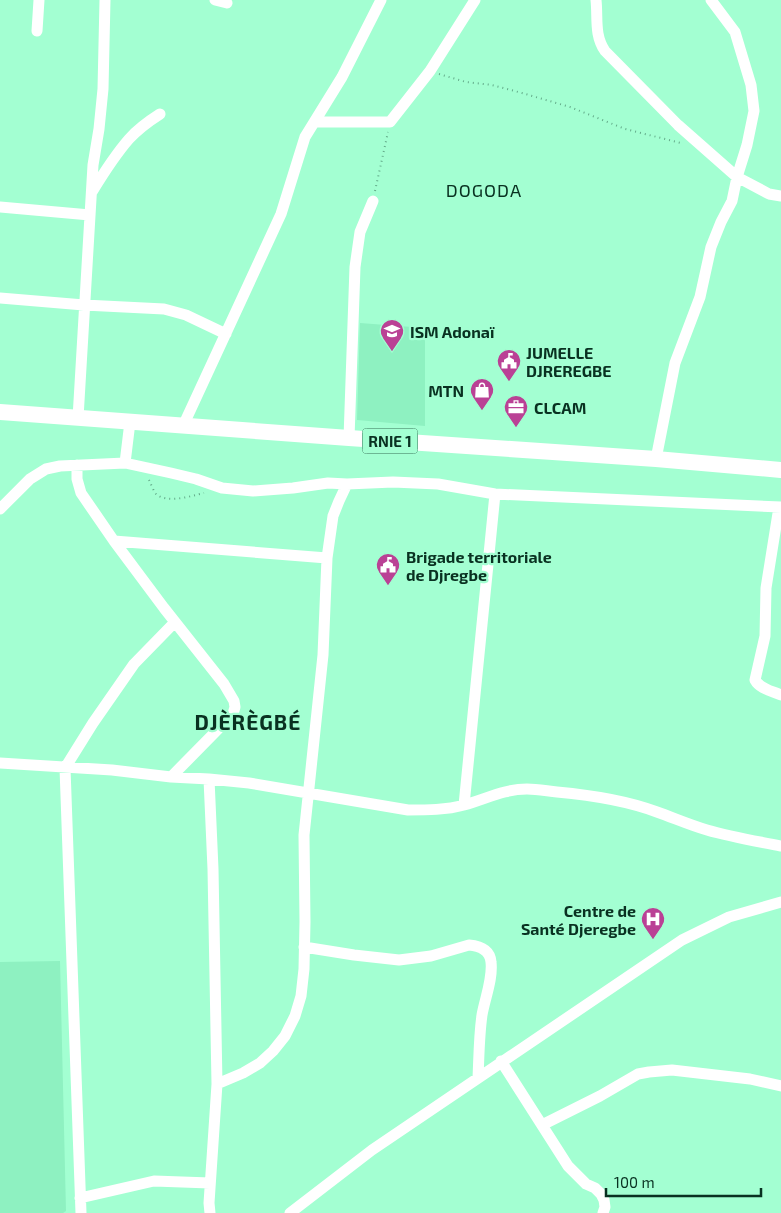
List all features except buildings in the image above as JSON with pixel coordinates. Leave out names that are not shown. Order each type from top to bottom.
[{"type":"highway","name":"RNIE 1","points":[[0,412],[656,459],[781,470]]},
{"type":"street","points":[[37,31],[39,0]]},
{"type":"street","points":[[78,418],[93,165],[103,89],[106,0]]},
{"type":"street","points":[[215,0],[227,4]]},
{"type":"street","points":[[183,426],[281,214],[305,137],[342,77],[381,0]]},
{"type":"street","points":[[315,122],[390,122],[430,71],[475,0]]},
{"type":"street","points":[[596,0],[597,35],[605,51],[678,125],[737,177],[769,194],[781,196]]},
{"type":"street","points":[[656,459],[675,363],[700,296],[710,247],[732,201],[737,177],[748,145],[754,111],[751,85],[735,32],[711,0]]},
{"type":"street","points":[[91,193],[108,166],[129,139],[160,114]]},
{"type":"street","points":[[349,438],[355,267],[360,232],[373,201]]},
{"type":"street","points":[[0,212],[0,207],[90,215]]},
{"type":"street","points":[[0,298],[164,308],[186,315],[226,334]]},
{"type":"street","points":[[125,463],[130,422]]},
{"type":"street","points":[[0,509],[30,479],[46,469],[60,466],[125,463],[196,479],[222,488],[253,491],[328,483],[393,482],[438,484],[495,494],[780,507],[766,588],[765,636],[755,680],[756,684],[761,688],[781,695]]},
{"type":"street","points":[[77,465],[76,480],[81,492],[114,541],[224,684],[234,701],[233,714],[171,777]]},
{"type":"street","points":[[217,1084],[243,1073],[273,1051],[285,1036],[295,1016],[300,996],[304,969],[304,835],[323,655],[326,558],[333,516],[347,484]]},
{"type":"street","points":[[464,805],[495,494]]},
{"type":"street","points":[[114,541],[326,558]]},
{"type":"street","points":[[81,1213],[65,768],[134,664],[175,622]]},
{"type":"street","points":[[0,763],[112,770],[249,783],[408,810],[427,810],[464,805],[498,793],[515,790],[537,790],[585,795],[656,811],[708,830],[781,845]]},
{"type":"street","points":[[209,779],[213,869],[217,1084],[210,1183],[210,1213]]},
{"type":"street","points":[[290,1213],[372,1150],[682,940],[730,917],[781,902]]},
{"type":"street","points":[[304,947],[399,960],[432,956],[469,945],[475,945],[488,952],[491,961],[491,976],[482,1016],[478,1078]]},
{"type":"street","points":[[502,1061],[568,1166],[586,1184],[601,1194],[605,1208],[603,1213]]},
{"type":"street","points":[[542,1125],[638,1074],[649,1072],[672,1070],[750,1079],[781,1086]]},
{"type":"street","points":[[80,1198],[154,1181],[210,1183]]},
{"type":"path","points":[[430,71],[466,82],[492,85],[522,93],[570,107],[625,129],[663,137],[688,145]]},
{"type":"path","points":[[373,201],[390,122]]},
{"type":"path","points":[[142,466],[155,493],[161,497],[169,499],[190,496],[222,488]]},
{"type":"shaded area","name":"ISM Adonaï","points":[[360,323],[425,328],[425,426],[357,420]]},
{"type":"shaded area","points":[[60,961],[66,1211],[63,1213],[0,1213],[0,962]]},
{"type":"place","name":"ISM Adonaï","points":[[392,352]]},
{"type":"place","name":"JUMELLE DJREREGBE","points":[[509,382]]},
{"type":"place","name":"MTN","points":[[482,411]]},
{"type":"place","name":"CLCAM","points":[[516,428]]},
{"type":"place","name":"Brigade territoriale de Djregbe","points":[[388,586]]},
{"type":"place","name":"Centre de Santé Djeregbe","points":[[653,940]]},
{"type":"district","name":"DOGODA","points":[[484,190]]},
{"type":"district","name":"DJÈRÈGBÉ","points":[[248,721]]}]
